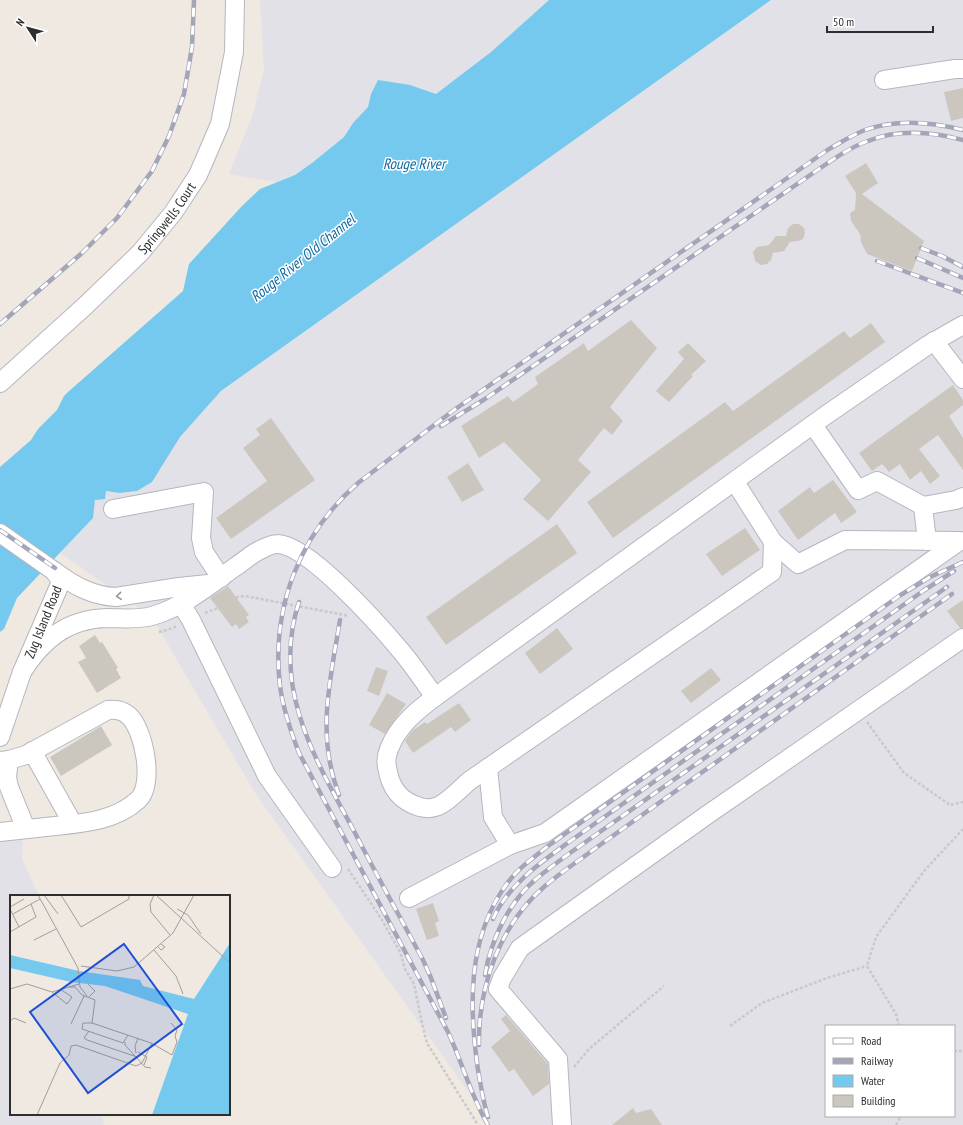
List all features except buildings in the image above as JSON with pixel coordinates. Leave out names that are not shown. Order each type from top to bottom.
[{"type":"street","name":"Springwells Court","points":[[0,383],[85,306],[140,253],[173,213],[198,175],[220,124],[234,52],[235,0]]},
{"type":"street","points":[[884,80],[963,69]]},
{"type":"street","points":[[773,542],[772,572],[488,768],[436,807],[425,808],[410,804],[397,793],[389,780],[387,763],[388,750],[400,729],[408,719],[435,697],[813,425],[934,341],[963,325]]},
{"type":"street","points":[[934,341],[963,379]]},
{"type":"street","points":[[813,425],[858,490],[877,481],[923,506],[956,500],[963,497]]},
{"type":"street","points":[[735,482],[773,542],[798,564],[845,540],[960,541]]},
{"type":"street","points":[[113,509],[204,492],[201,538],[204,552],[217,580]]},
{"type":"street","points":[[923,506],[927,541]]},
{"type":"street","name":"Zug Island Road","points":[[0,533],[59,575],[60,584],[22,672],[0,737]]},
{"type":"street","points":[[409,898],[510,844],[545,833],[960,541]]},
{"type":"street","points":[[22,672],[46,641],[64,629],[87,621],[122,618],[135,619],[163,613],[181,604],[260,550],[277,544],[294,548],[318,565],[376,622],[402,652],[435,697]]},
{"type":"street","points":[[59,575],[79,587],[116,597],[217,580]]},
{"type":"street","points":[[59,575],[95,603],[115,616],[122,618]]},
{"type":"street","points":[[181,604],[191,620],[267,776],[332,868]]},
{"type":"street","points":[[562,1125],[558,1059],[498,989],[502,978],[520,948],[707,815],[963,638]]},
{"type":"street","points":[[0,832],[93,822],[111,817],[140,799],[146,788],[147,778],[143,745],[136,725],[128,715],[117,709],[108,710],[32,752],[17,758],[4,760],[9,787],[26,829]]},
{"type":"street","points":[[32,752],[73,824]]},
{"type":"street","points":[[488,768],[493,817],[510,844]]},
{"type":"path","points":[[236,597],[245,596],[345,615],[349,619]]},
{"type":"path","points":[[155,632],[167,630],[218,608]]},
{"type":"path","points":[[859,710],[904,773],[950,806],[963,802]]},
{"type":"path","points":[[899,1025],[896,1014],[867,966],[876,937],[924,870],[963,829]]},
{"type":"path","points":[[730,1026],[762,1003],[827,978],[867,966]]},
{"type":"path","points":[[560,1085],[589,1049],[664,986]]},
{"type":"shaded area","points":[[260,0],[549,0],[491,52],[436,94],[410,85],[371,94],[368,107],[353,123],[344,137],[295,175],[276,182],[229,174],[253,114],[264,69]]},
{"type":"shaded area","points":[[771,0],[963,0],[963,1125],[492,1125],[255,793],[151,616],[60,553],[93,516],[95,500],[106,491],[119,493],[137,491],[152,482],[180,437],[221,391]]},
{"type":"shaded area","points":[[0,838],[23,838],[22,859],[39,895],[10,895],[10,1115],[102,1115],[104,1125],[0,1125]]},
{"type":"water","name":"Rouge River","points":[[549,0],[771,0],[221,391],[180,437],[152,482],[137,491],[119,493],[106,491],[105,499],[95,500],[93,518],[17,598],[4,629],[0,632],[0,467],[31,440],[38,429],[57,410],[64,396],[68,392],[183,291],[189,264],[242,206],[260,189],[295,175],[344,137],[353,123],[368,107],[371,94],[378,80],[410,85],[436,94],[491,52]]},
{"type":"railway","points":[[0,324],[82,253],[117,218],[152,171],[169,136],[184,94],[192,47],[194,0]]},
{"type":"railway","points":[[488,1125],[448,1032],[299,753],[290,729],[280,686],[278,657],[280,629],[285,601],[305,550],[337,503],[358,483],[454,410],[829,149],[865,130],[889,124],[927,124],[963,130]]},
{"type":"railway","points":[[441,426],[485,399],[849,150],[862,143],[879,137],[903,133],[940,135],[963,140]]},
{"type":"railway","points":[[921,248],[942,256],[963,267]]},
{"type":"railway","points":[[917,258],[963,278]]},
{"type":"railway","points":[[877,261],[963,293]]},
{"type":"railway","points":[[0,530],[55,568]]},
{"type":"railway","points":[[488,1117],[482,1094],[475,1046],[473,1023],[474,974],[484,928],[493,906],[510,879],[548,846],[899,596],[930,577],[963,562]]},
{"type":"railway","points":[[493,919],[499,907],[516,885],[547,858],[923,591],[954,571]]},
{"type":"railway","points":[[485,975],[496,936],[502,923],[517,899],[536,879],[570,853],[947,587]]},
{"type":"railway","points":[[479,1045],[483,1001],[495,958],[504,938],[529,901],[545,886],[593,850],[952,594]]},
{"type":"railway","points":[[299,602],[292,633],[290,664],[294,693],[301,721],[325,777],[423,960],[446,1018]]},
{"type":"railway","points":[[339,795],[332,773],[328,751],[327,708],[332,665],[340,620]]},
{"type":"water label","name":"Rouge River Old Channel","points":[[303,258]]}]
